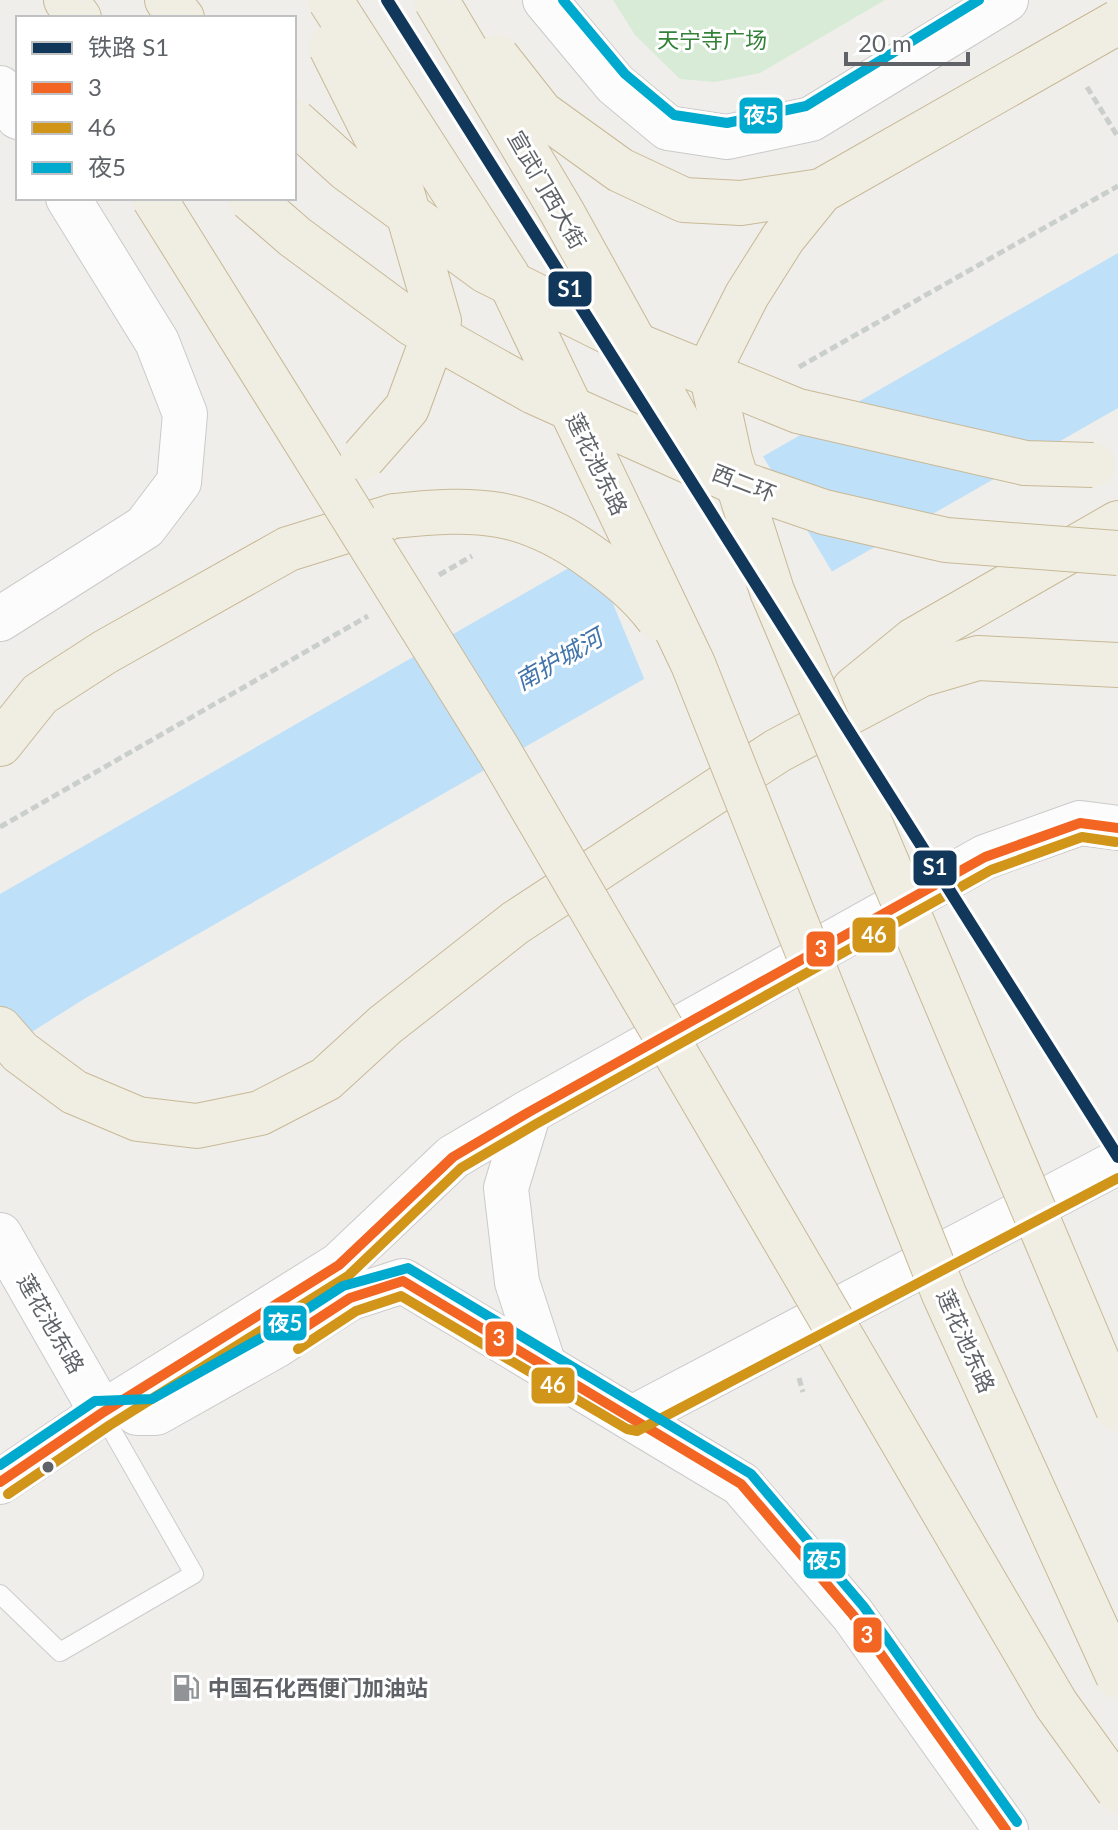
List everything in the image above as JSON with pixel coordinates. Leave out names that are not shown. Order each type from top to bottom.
[{"type":"highway","points":[[167,0],[180,16]]},
{"type":"highway","points":[[288,549],[407,408],[439,321],[400,185],[304,0]]},
{"type":"highway","name":"莲花池东路","points":[[330,0],[507,275],[693,664],[944,1294],[1118,1676]]},
{"type":"highway","name":"宣武门西大街","points":[[436,0],[562,212],[772,591]]},
{"type":"highway","points":[[452,0],[541,113],[620,170],[684,200],[741,203],[821,191],[1118,22]]},
{"type":"highway","points":[[296,123],[347,169],[486,271],[629,342],[798,411],[1025,463],[1110,463]]},
{"type":"highway","points":[[821,191],[783,238],[747,295],[710,368],[730,459],[772,591],[1118,1409]]},
{"type":"highway","points":[[155,200],[499,751],[1056,1704],[1118,1790]]},
{"type":"highway","name":"西二环","points":[[252,200],[295,237],[413,324],[534,392],[728,479],[824,512],[946,540],[1118,553]]},
{"type":"highway","points":[[0,744],[40,694],[105,652],[288,549],[394,516],[451,510],[516,516],[561,535],[636,590],[693,664]]},
{"type":"highway","points":[[777,751],[914,640],[1118,523]]},
{"type":"highway","points":[[0,1029],[20,1052],[74,1092],[138,1119],[197,1126],[260,1113],[326,1079],[385,1025],[515,923],[777,751],[920,675],[978,658],[1118,665]]},
{"type":"street","points":[[548,4],[615,84],[668,128],[727,137],[811,119],[1006,0]]},
{"type":"street","points":[[1113,0],[1118,9]]},
{"type":"street","points":[[0,88],[16,114]]},
{"type":"street","points":[[0,619],[145,527],[179,482],[185,414],[157,342],[69,200]]},
{"type":"street","points":[[0,1482],[102,1413],[339,1265],[453,1157],[529,1112],[985,857],[1080,823],[1118,828]]},
{"type":"street","points":[[529,1112],[506,1188],[517,1282],[544,1365]]},
{"type":"street","points":[[634,1417],[1118,1162]]},
{"type":"street","name":"莲花池东路","points":[[0,1235],[102,1413]]},
{"type":"street","points":[[102,1413],[156,1413],[277,1345],[350,1298],[403,1281],[741,1484],[853,1615],[1006,1830]]},
{"type":"lane","points":[[0,1594],[60,1652],[194,1574],[102,1413]]},
{"type":"path","points":[[792,371],[1118,186]]},
{"type":"path","points":[[426,582],[481,551]]},
{"type":"path","points":[[0,827],[372,614]]},
{"type":"green space","name":"天宁寺广场","points":[[613,0],[885,0],[760,73],[715,82],[680,79],[635,35]]},
{"type":"water","name":"南护城河","points":[[1118,253],[1118,408],[84,999],[0,1052],[0,894]]},
{"type":"pier","points":[[761,453],[834,575],[646,683],[591,551]]},
{"type":"rail line","name":"S1","points":[[387,0],[1118,1157]]},
{"type":"transit line","name":"夜5","points":[[563,0],[625,74],[674,115],[727,123],[806,106],[979,0]]},
{"type":"transit line","name":"3","points":[[0,1482],[102,1413],[339,1265],[453,1157],[529,1112],[985,857],[1080,823],[1118,828]]},
{"type":"transit line","name":"46","points":[[8,1494],[110,1425],[348,1276],[461,1168],[991,870],[1082,837],[1116,842]]},
{"type":"transit line","name":"46","points":[[298,1349],[356,1311],[401,1296],[627,1429],[637,1431],[1118,1178]]},
{"type":"transit line","name":"夜5","points":[[0,1465],[95,1401],[152,1399],[270,1333],[343,1286],[408,1268],[751,1474],[864,1607],[1017,1822]]},
{"type":"transit line","name":"3","points":[[290,1337],[350,1298],[403,1281],[741,1484],[853,1615],[1006,1830]]},
{"type":"place","name":"中国石化西便门加油站","points":[[186,1688]]}]
